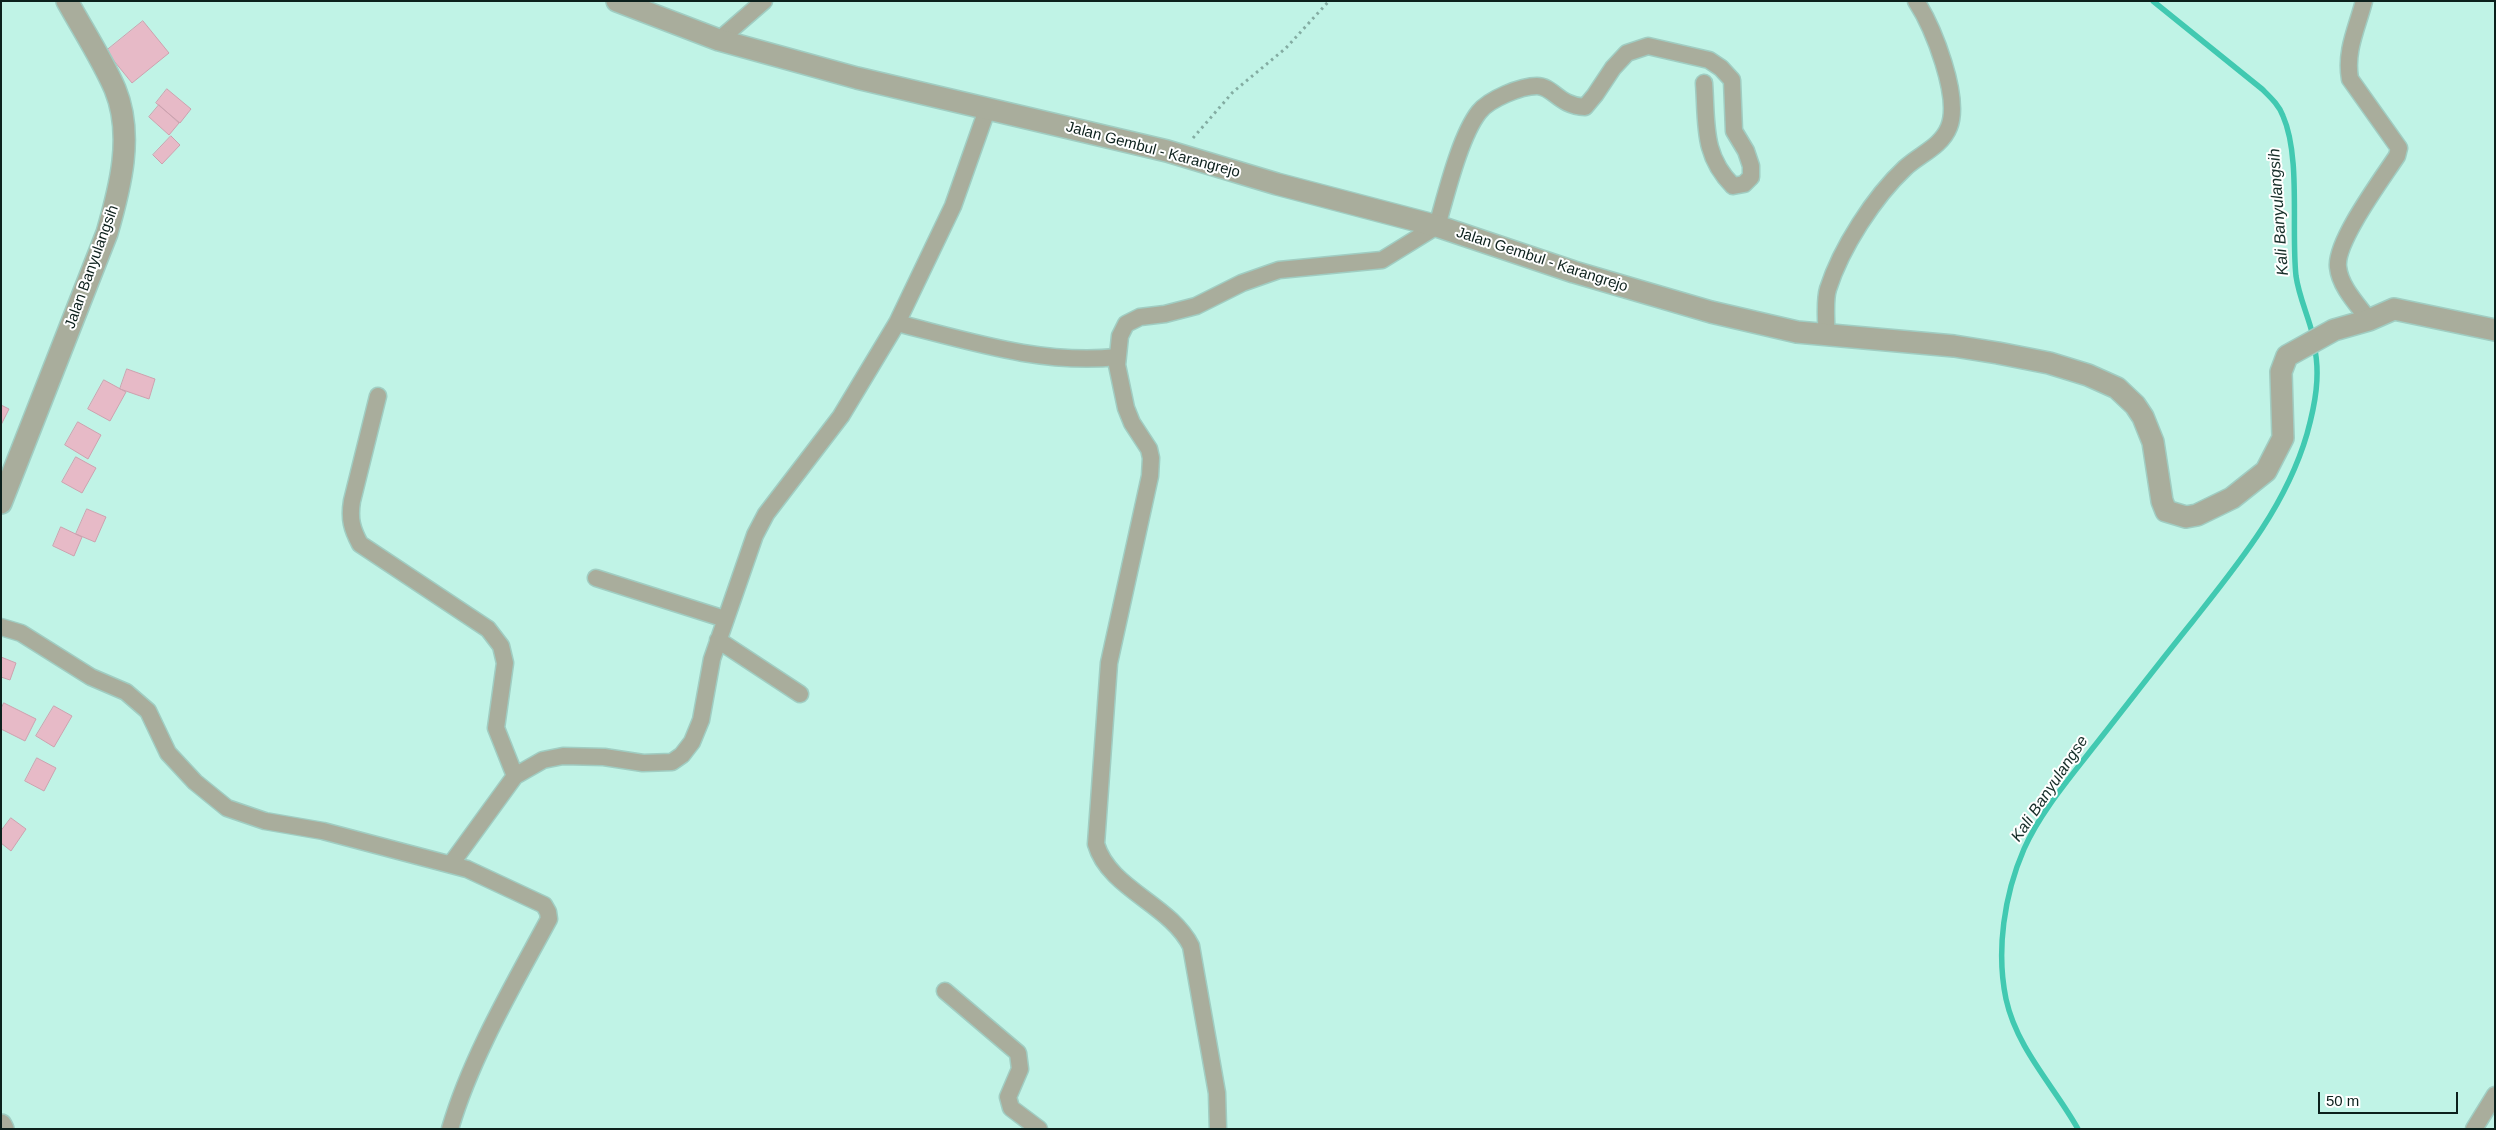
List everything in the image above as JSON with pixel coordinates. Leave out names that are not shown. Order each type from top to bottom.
[{"type":"street","name":"Jalan Banyulangsih","points":[[1,503],[107,233],[118,194],[124,154],[122,118],[116,91],[67,1]]},
{"type":"street","name":"Jalan Gembul - Karangrejo","points":[[617,1],[719,40],[857,78],[988,107],[1168,151],[1277,184],[1437,226],[1574,272],[1711,312],[1779,328],[1954,346],[1998,353],[2066,368],[2112,386],[2135,405],[2148,429],[2162,501],[2166,511],[2186,517],[2197,515],[2232,498],[2266,471],[2283,438],[2281,372],[2287,356],[2334,330],[2369,320]]},
{"type":"street","points":[[719,40],[764,1]]},
{"type":"street","points":[[1826,334],[1828,290],[1846,246],[1881,196],[1906,168],[1940,141],[1950,126],[1952,97],[1941,53],[1916,1]]},
{"type":"street","points":[[2364,1],[2349,47],[2348,67],[2350,79],[2398,148],[2397,156],[2345,238],[2338,256],[2338,268],[2346,288],[2369,320],[2394,309],[2495,330]]},
{"type":"street","points":[[1218,1129],[1217,1093],[1191,946],[1184,933],[1153,904],[1107,868],[1096,844],[1109,662],[1150,476],[1151,458],[1149,449],[1132,423],[1126,408],[1117,357],[1120,336],[1126,324],[1140,317],[1165,314],[1196,306],[1242,283],[1280,270],[1382,260],[1437,226],[1462,145],[1479,111],[1503,94],[1538,86],[1548,89],[1562,101],[1573,107],[1584,107],[1595,95],[1613,68],[1627,54],[1648,46],[1709,60],[1721,68],[1732,80],[1734,131],[1746,151],[1751,166],[1752,177],[1744,184],[1733,186],[1717,167],[1710,153],[1704,83]]},
{"type":"street","points":[[451,864],[515,776],[544,760],[563,756],[604,757],[643,763],[672,762],[682,755],[692,742],[701,720],[708,675],[718,640],[755,535],[766,514],[827,438],[897,323],[952,206],[988,107]]},
{"type":"street","points":[[897,323],[1028,354],[1085,359],[1117,357]]},
{"type":"street","points":[[378,396],[352,501],[350,519],[354,532],[360,544],[488,629],[501,646],[505,663],[496,728],[515,776]]},
{"type":"street","points":[[596,578],[725,619]]},
{"type":"street","points":[[1,626],[21,633],[91,677],[126,692],[148,711],[168,753],[195,782],[227,808],[265,821],[322,831],[451,864],[467,869],[544,905],[549,919],[510,992],[459,1098],[450,1129]]},
{"type":"street","points":[[718,640],[800,694]]},
{"type":"street","points":[[945,991],[1018,1053],[1020,1069],[1008,1097],[1011,1108],[1039,1129]]},
{"type":"street","points":[[2474,1129],[2495,1095]]},
{"type":"street","points":[[1,1125],[4,1129]]},
{"type":"path","points":[[1168,151],[1201,132],[1233,92],[1286,48],[1329,1]]},
{"type":"building","points":[[143,21],[169,53],[132,83],[106,51]]},
{"type":"building","points":[[167,89],[191,109],[180,123],[156,103]]},
{"type":"building","points":[[159,105],[179,123],[169,135],[149,117]]},
{"type":"building","points":[[171,136],[180,145],[162,164],[153,155]]},
{"type":"building","points":[[127,369],[155,379],[149,399],[120,389]]},
{"type":"building","points":[[104,380],[126,392],[110,421],[88,409]]},
{"type":"building","points":[[1,405],[9,409],[1,425]]},
{"type":"building","points":[[78,422],[101,435],[88,459],[65,445]]},
{"type":"building","points":[[76,457],[96,468],[82,493],[62,482]]},
{"type":"building","points":[[87,509],[106,517],[95,542],[76,534]]},
{"type":"building","points":[[61,527],[82,537],[74,556],[53,546]]},
{"type":"building","points":[[1,657],[16,663],[10,680],[1,677]]},
{"type":"building","points":[[4,703],[36,719],[25,741],[1,729],[1,709]]},
{"type":"building","points":[[54,706],[72,716],[54,747],[36,736]]},
{"type":"building","points":[[37,758],[56,768],[44,791],[25,781]]},
{"type":"building","points":[[11,818],[26,829],[11,851],[1,843],[1,831]]},
{"type":"waterway","name":"Kali Banyulangsih","points":[[2153,1],[2262,89],[2274,101],[2281,112],[2289,133],[2294,173],[2296,276],[2313,336]]},
{"type":"waterway","name":"Kali Banyulangse","points":[[2078,1129],[2027,1051],[2011,1017],[2006,999],[2003,981],[2002,943],[2011,885],[2024,849],[2055,797],[2244,555],[2274,510],[2298,460],[2310,423],[2317,379],[2314,345]]}]
